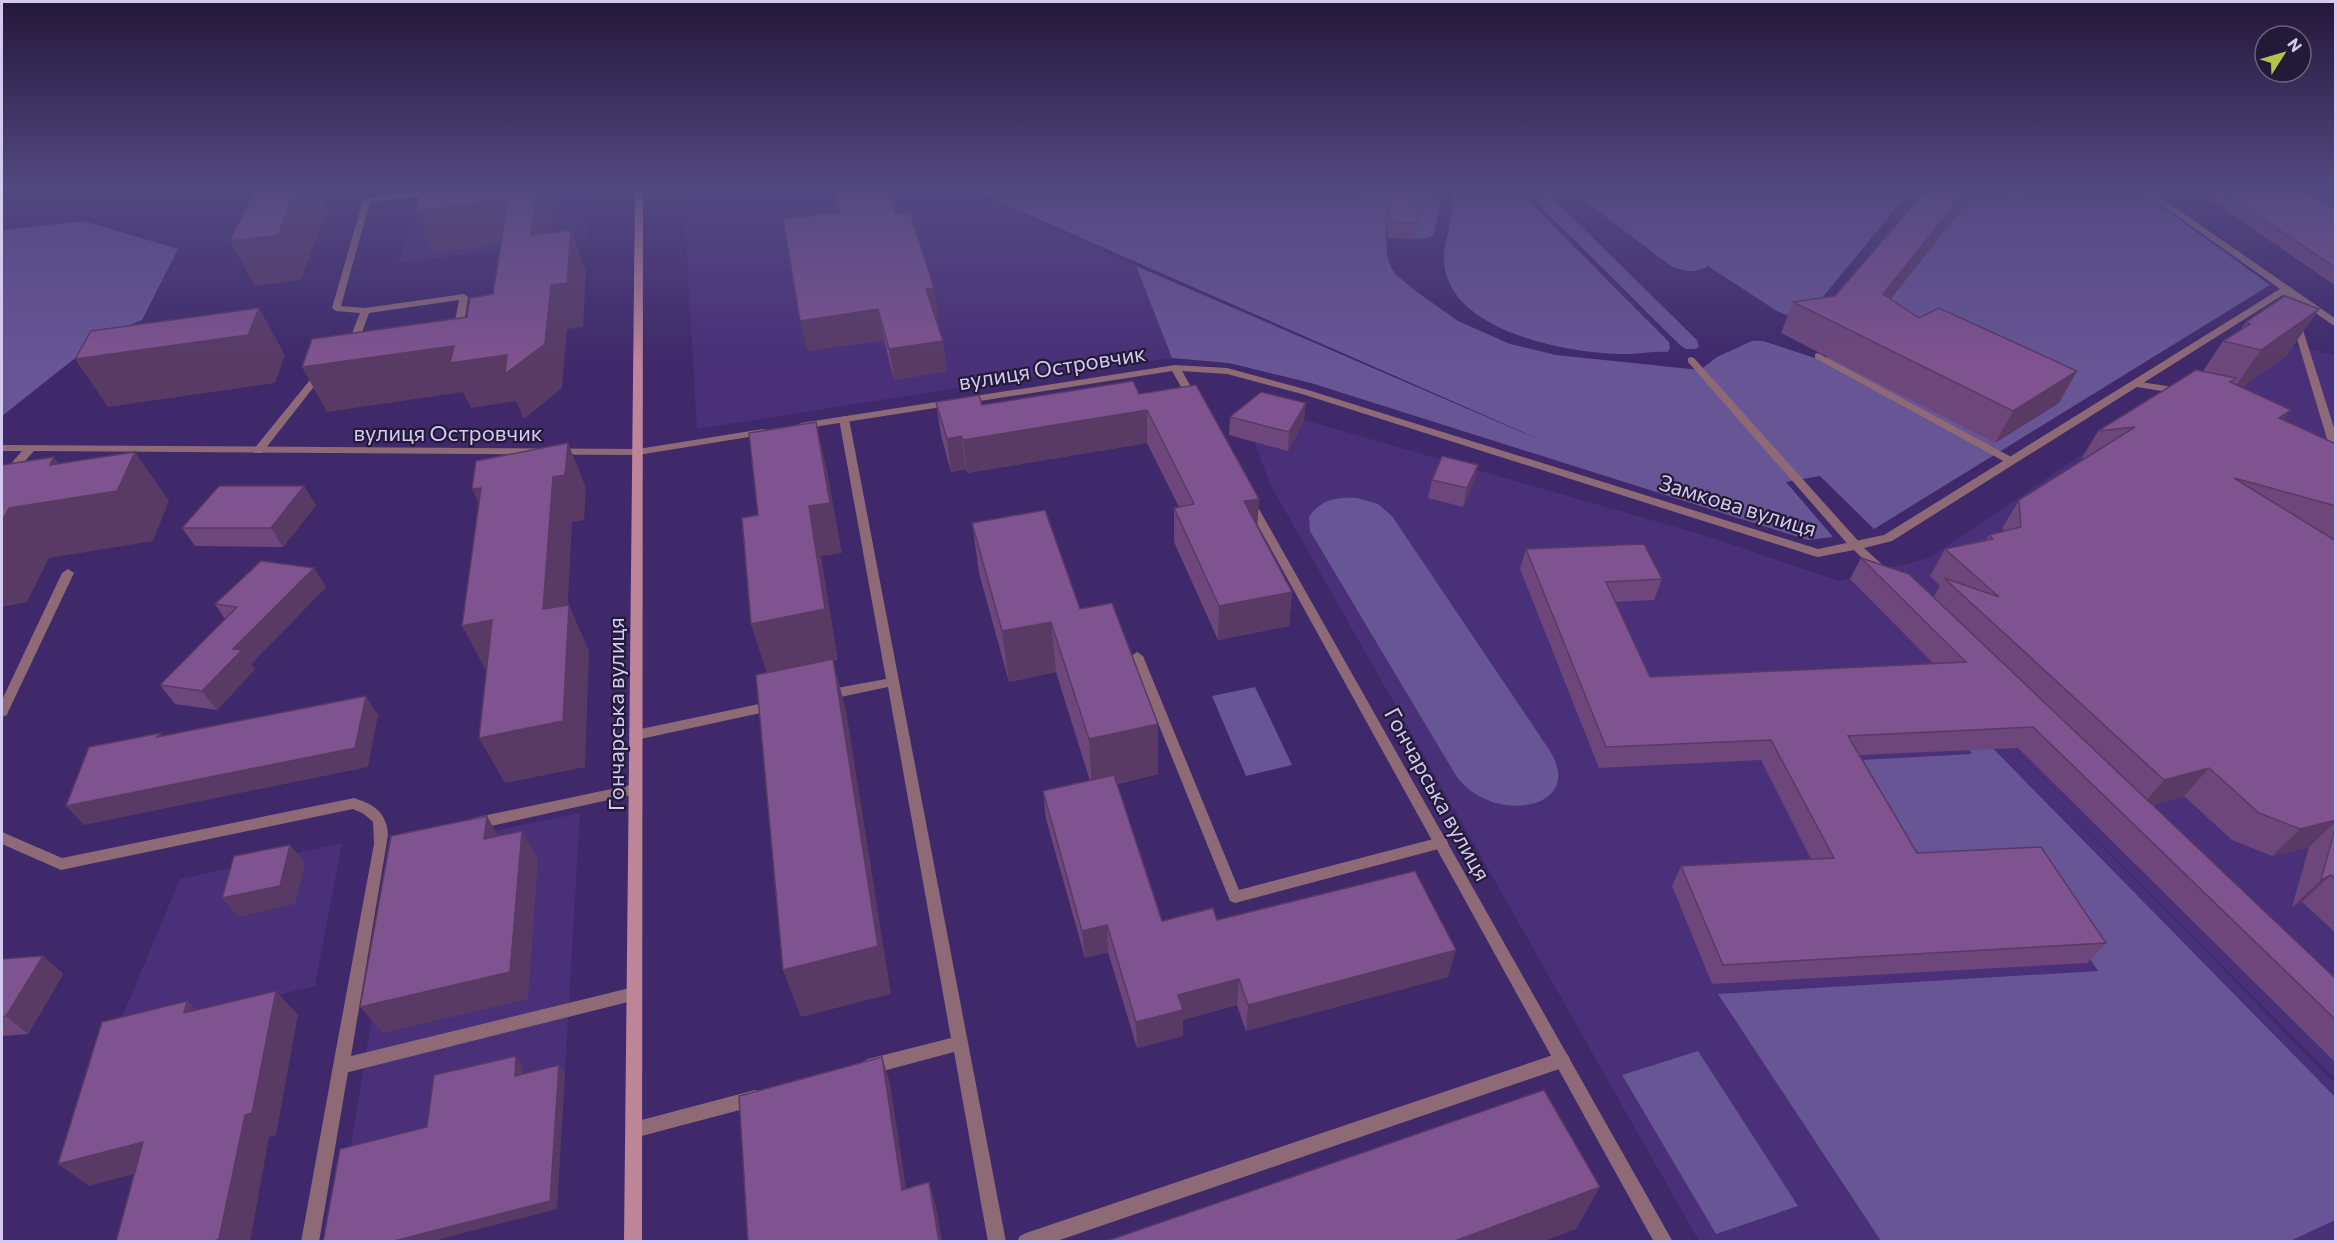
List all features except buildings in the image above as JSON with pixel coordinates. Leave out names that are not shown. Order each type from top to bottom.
[{"type":"main road","name":"Гончарська вулиця","points":[[633,1242],[639,246]]},
{"type":"street","points":[[354,246],[336,308],[364,311],[464,297],[455,346]]},
{"type":"street","points":[[2225,246],[2336,324]]},
{"type":"street","points":[[2286,289],[2336,452]]},
{"type":"street","name":"Замкова вулиця","points":[[1175,368],[1227,371],[1305,392],[1818,553],[1888,538],[2286,289]]},
{"type":"street","points":[[350,354],[364,311]]},
{"type":"street","points":[[1818,356],[2011,460]]},
{"type":"street","points":[[1691,360],[1856,546],[1890,579]]},
{"type":"street","points":[[258,451],[317,377],[338,367]]},
{"type":"street","name":"вулиця Островчик","points":[[787,428],[1175,368]]},
{"type":"street","points":[[1175,368],[1198,409]]},
{"type":"street","points":[[2134,384],[2190,393]]},
{"type":"street","points":[[844,420],[997,1242]]},
{"type":"street","name":"вулиця Островчик","points":[[2,448],[638,452],[775,430]]},
{"type":"street","points":[[2,480],[30,449]]},
{"type":"street","name":"Гончарська вулиця","points":[[1244,491],[1664,1242]]},
{"type":"street","points":[[2,712],[68,573]]},
{"type":"street","points":[[1137,656],[1234,897],[1441,843]]},
{"type":"street","points":[[811,699],[892,682]]},
{"type":"street","points":[[636,735],[788,703]]},
{"type":"street","points":[[459,827],[635,789]]},
{"type":"street","points":[[2,838],[61,864],[354,803],[369,809],[379,818],[387,843],[341,1066],[310,1242]]},
{"type":"street","points":[[341,1066],[634,994]]},
{"type":"street","points":[[847,1073],[959,1043]]},
{"type":"street","points":[[1026,1242],[1562,1060]]},
{"type":"street","points":[[634,1130],[769,1094]]},
{"type":"shaded area","points":[[2,246],[168,246],[178,249],[142,320],[103,336],[2,416]]},
{"type":"shaded area","points":[[404,246],[527,246],[399,263]]},
{"type":"shaded area","points":[[686,246],[1092,246],[1136,266],[1172,358],[989,383],[697,429]]},
{"type":"shaded area","points":[[1100,246],[1386,246],[1387,256],[1395,274],[1417,292],[1458,321],[1510,344],[1556,355],[1700,370],[1717,357],[1752,341],[1763,341],[1818,359],[1896,343],[1870,325],[1932,246],[2216,246],[2270,285],[1874,529],[1820,476],[1786,482],[1833,537],[1808,540],[1311,383],[1229,363],[1172,358],[1136,266],[1561,449]]},
{"type":"shaded area","points":[[1445,246],[1574,246],[1669,342],[1670,348],[1668,352],[1624,354],[1595,352],[1539,342],[1511,332],[1485,320],[1464,304],[1450,284]]},
{"type":"shaded area","points":[[1580,246],[1601,246],[1697,340],[1699,346],[1696,349],[1686,349]]},
{"type":"shaded area","points":[[1645,246],[1865,246],[1808,315],[1789,316],[1777,311],[1708,266],[1690,271],[1671,266]]},
{"type":"shaded area","points":[[2250,341],[2268,341],[2335,355],[2335,1079],[2042,785],[2335,1083],[2335,1241],[1699,1241],[1270,484],[1246,419],[1259,409],[1308,421],[1710,537],[1839,581],[1929,558]]},
{"type":"shaded area","points":[[1357,498],[1378,504],[1392,516],[1550,751],[1558,771],[1556,787],[1545,798],[1529,804],[1510,805],[1489,801],[1470,790],[1455,774],[1310,531],[1309,517],[1318,506],[1330,500]]},
{"type":"shaded area","points":[[1916,670],[2335,1097],[2335,1220],[2288,1242],[1881,1241],[1718,994],[2098,971],[2027,862],[1906,869],[1843,761],[1972,754]]},
{"type":"shaded area","points":[[1255,687],[1292,765],[1246,776],[1212,696]]},
{"type":"shaded area","points":[[580,813],[557,1209],[531,1215],[349,1157],[399,851]]},
{"type":"shaded area","points":[[342,843],[315,986],[115,1034],[180,879]]},
{"type":"shaded area","points":[[1698,1051],[1798,1206],[1716,1234],[1622,1075]]}]
